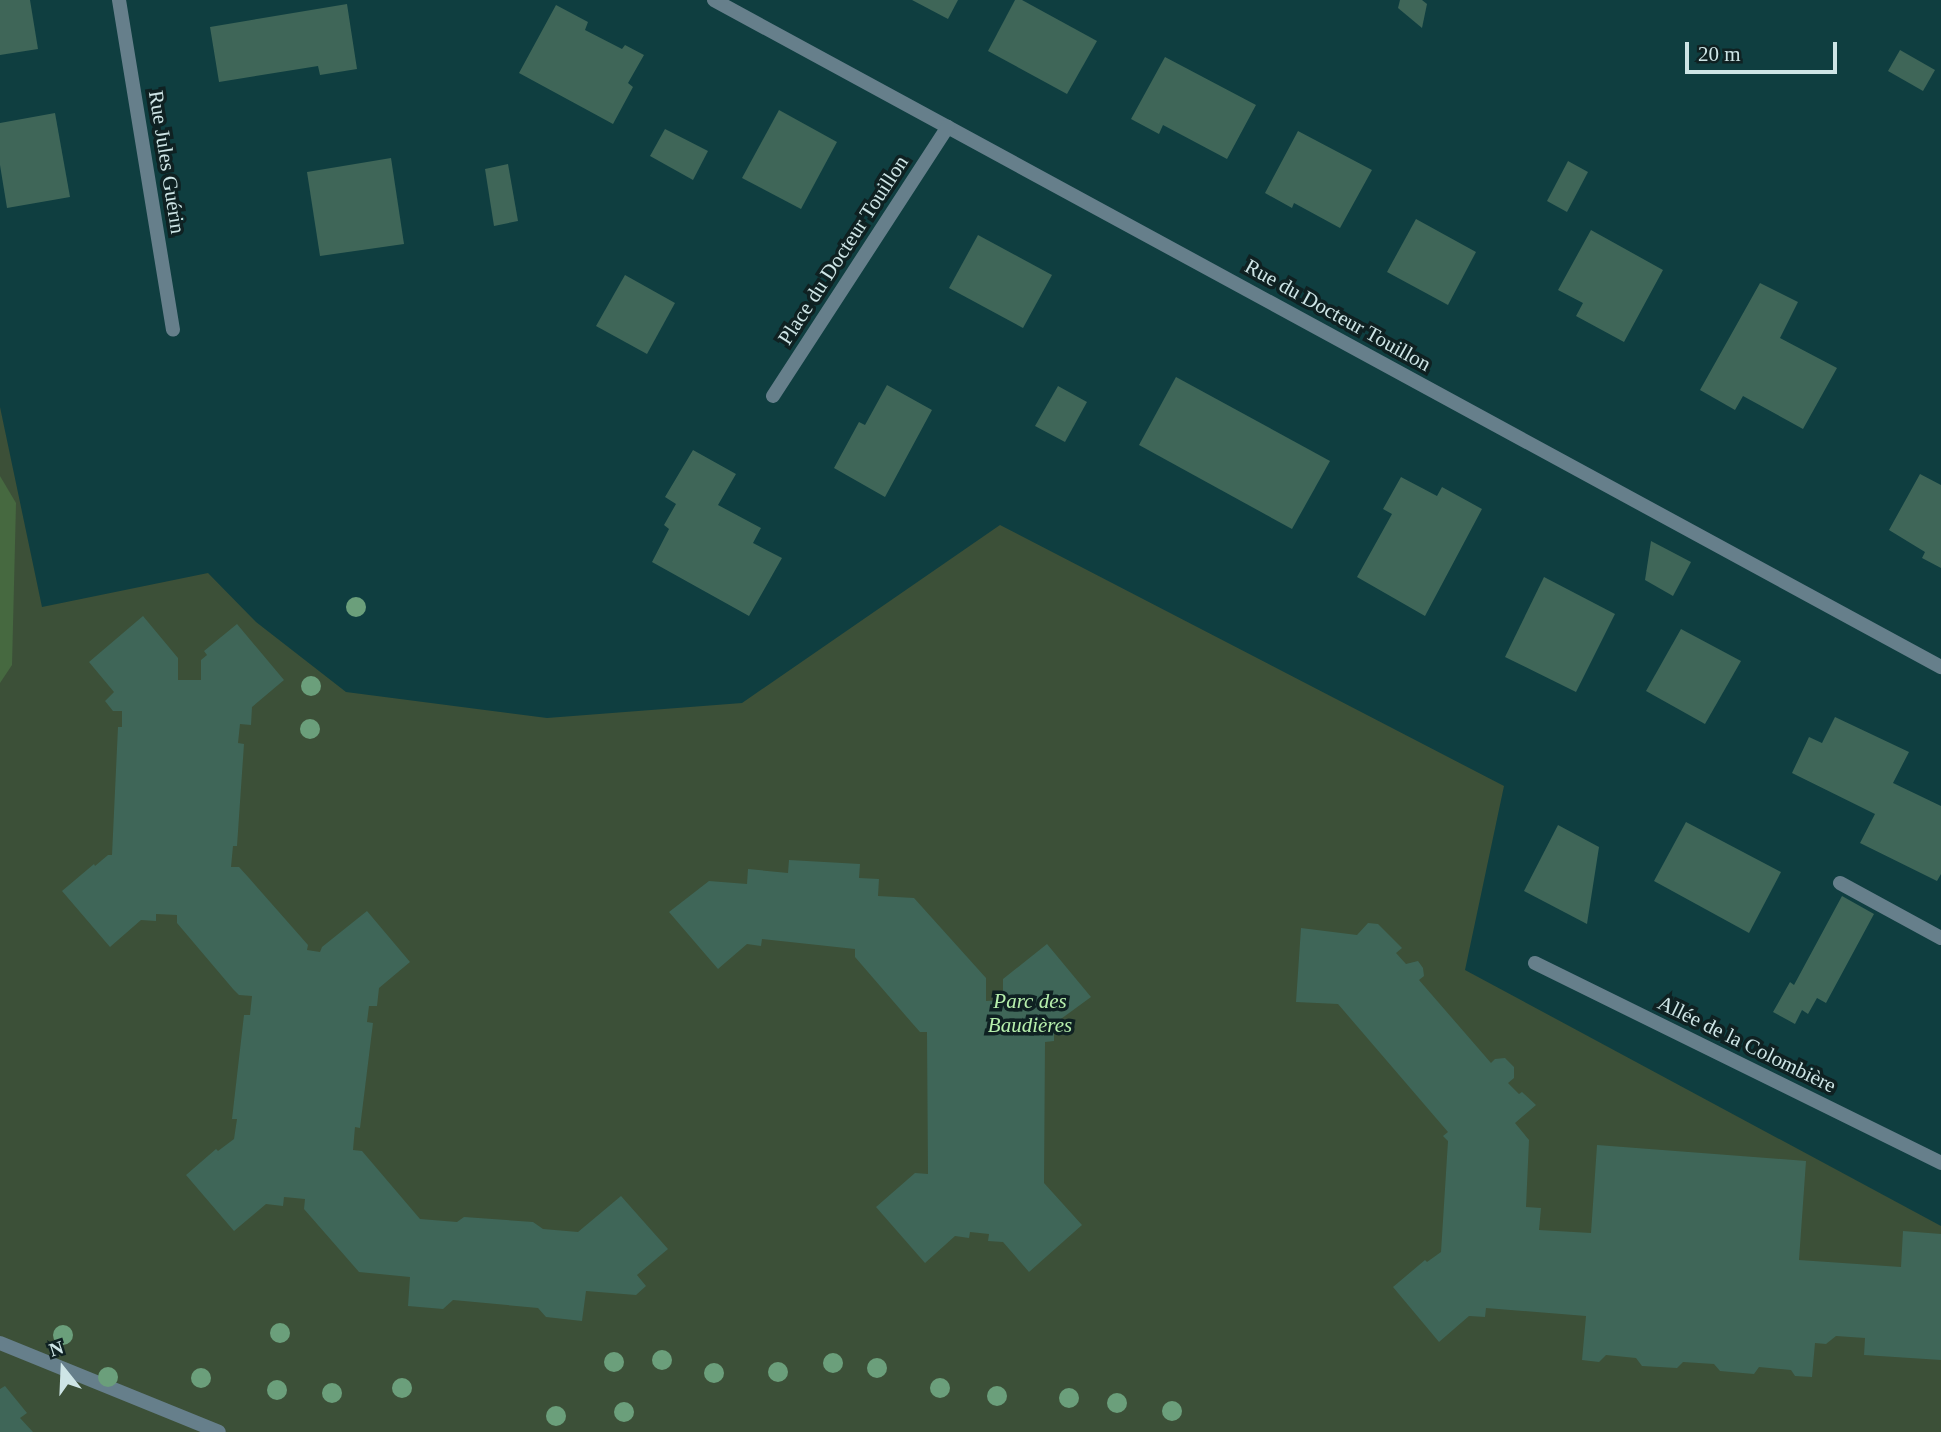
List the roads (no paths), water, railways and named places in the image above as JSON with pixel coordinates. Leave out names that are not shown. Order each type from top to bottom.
[{"type":"street","name":"Rue Jules Guérin","points":[[119,0],[173,330]]},
{"type":"street","name":"Rue du Docteur Touillon","points":[[714,0],[1941,667]]},
{"type":"street","name":"Place du Docteur Touillon","points":[[773,396],[948,127]]},
{"type":"street","points":[[1840,883],[1941,938]]},
{"type":"street","name":"Allée de la Colombière","points":[[1535,963],[1941,1163]]},
{"type":"street","points":[[0,1343],[219,1432]]},
{"type":"park label","name":"Parc des Baudières","points":[[1030,1013]]}]
